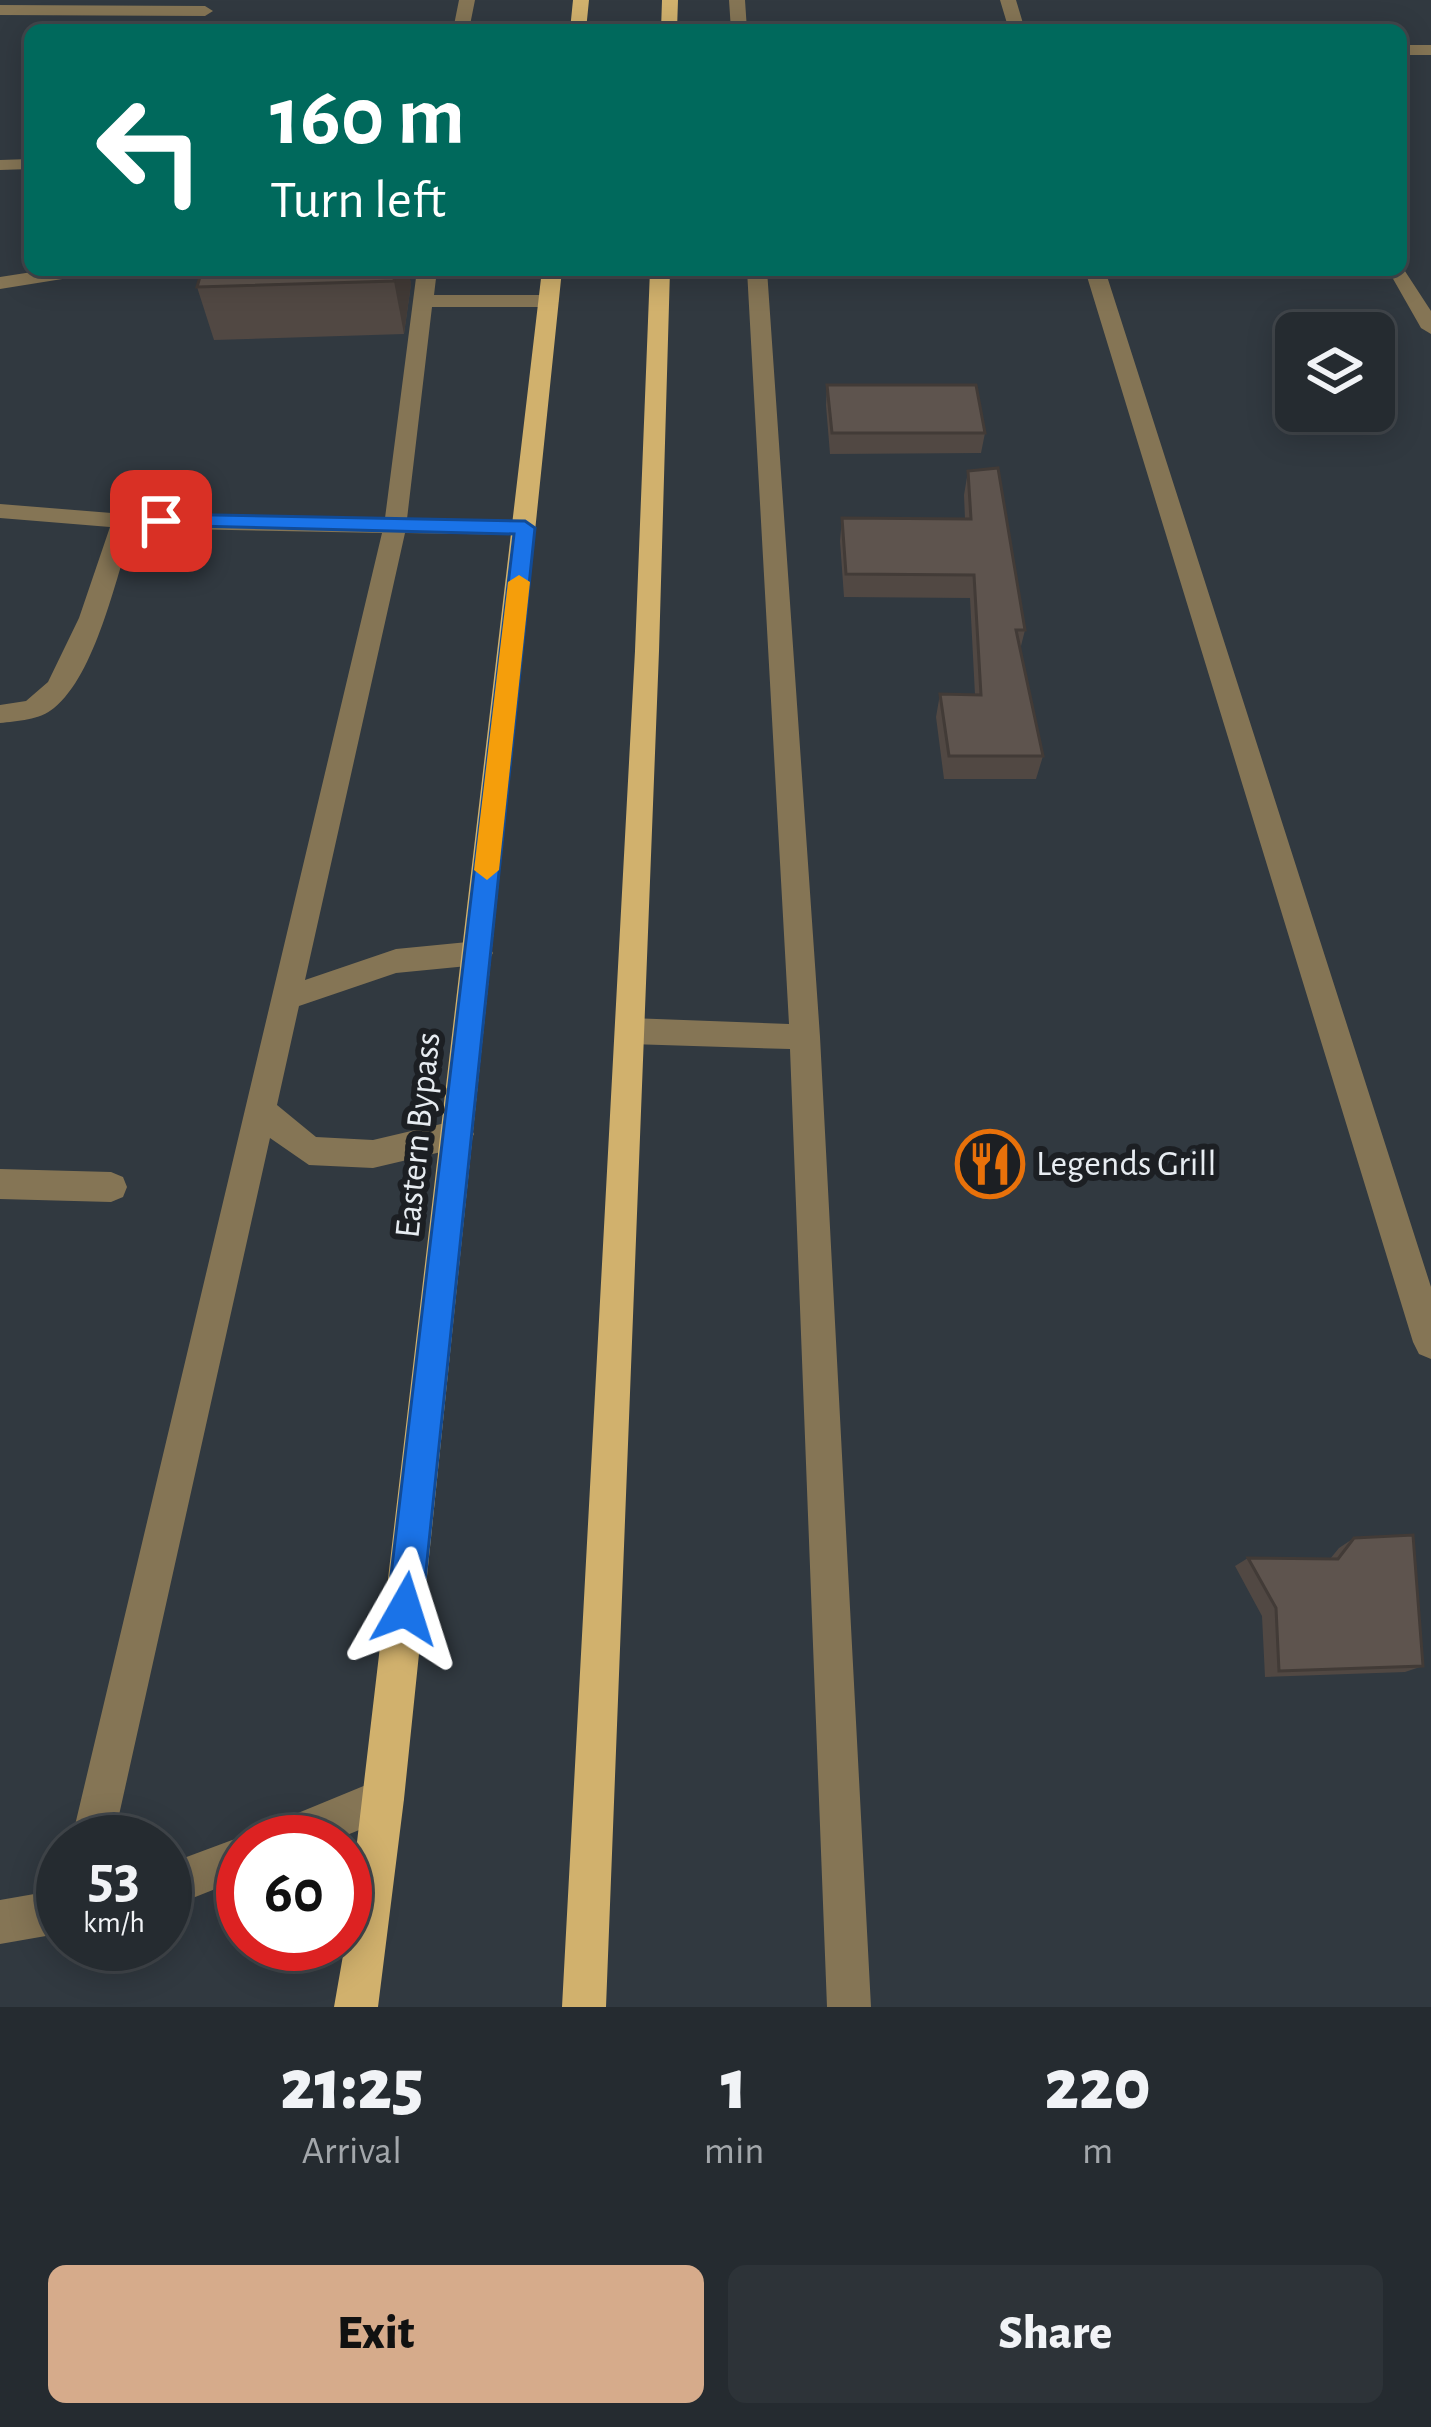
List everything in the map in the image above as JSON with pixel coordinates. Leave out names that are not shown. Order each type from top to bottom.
[{"type":"main road","points":[[584,2007],[660,276]]},
{"type":"main road","name":"Eastern Bypass","points":[[356,2007],[550,286]]},
{"type":"street","points":[[0,10],[207,5]]},
{"type":"street","points":[[0,284],[47,276]]},
{"type":"street","points":[[757,276],[805,1037],[849,2007]]},
{"type":"street","points":[[1097,276],[1431,1342]]},
{"type":"street","points":[[1401,276],[1431,328]]},
{"type":"street","points":[[98,1815],[394,526],[425,286],[550,286]]},
{"type":"street","points":[[0,511],[124,520],[525,528]]},
{"type":"street","points":[[0,714],[44,703],[72,665],[124,520]]},
{"type":"street","points":[[285,1000],[396,962],[478,953]]},
{"type":"street","points":[[630,1030],[805,1037]]},
{"type":"street","points":[[261,1111],[309,1151],[373,1154],[458,1134]]},
{"type":"street","points":[[0,1184],[111,1187]]},
{"type":"street","points":[[344,1815],[383,1799]]},
{"type":"street","points":[[0,1922],[36,1916]]},
{"type":"building","points":[[200,276],[394,276],[394,281],[197,287]]},
{"type":"building","points":[[827,385],[976,385],[985,433],[832,433]]},
{"type":"building","points":[[998,468],[1025,630],[1016,630],[1043,756],[949,756],[940,694],[981,695],[974,575],[846,574],[842,518],[971,519],[968,471]]},
{"type":"building","points":[[1413,1535],[1423,1666],[1279,1671],[1276,1608],[1248,1558],[1338,1559],[1354,1538]]},
{"type":"slow traffic","points":[[487,870],[519,582]]},
{"type":"place","name":"Legends Grill","points":[[990,1164]]},
{"type":"route","points":[[161,521],[525,528],[405,1609]]}]
